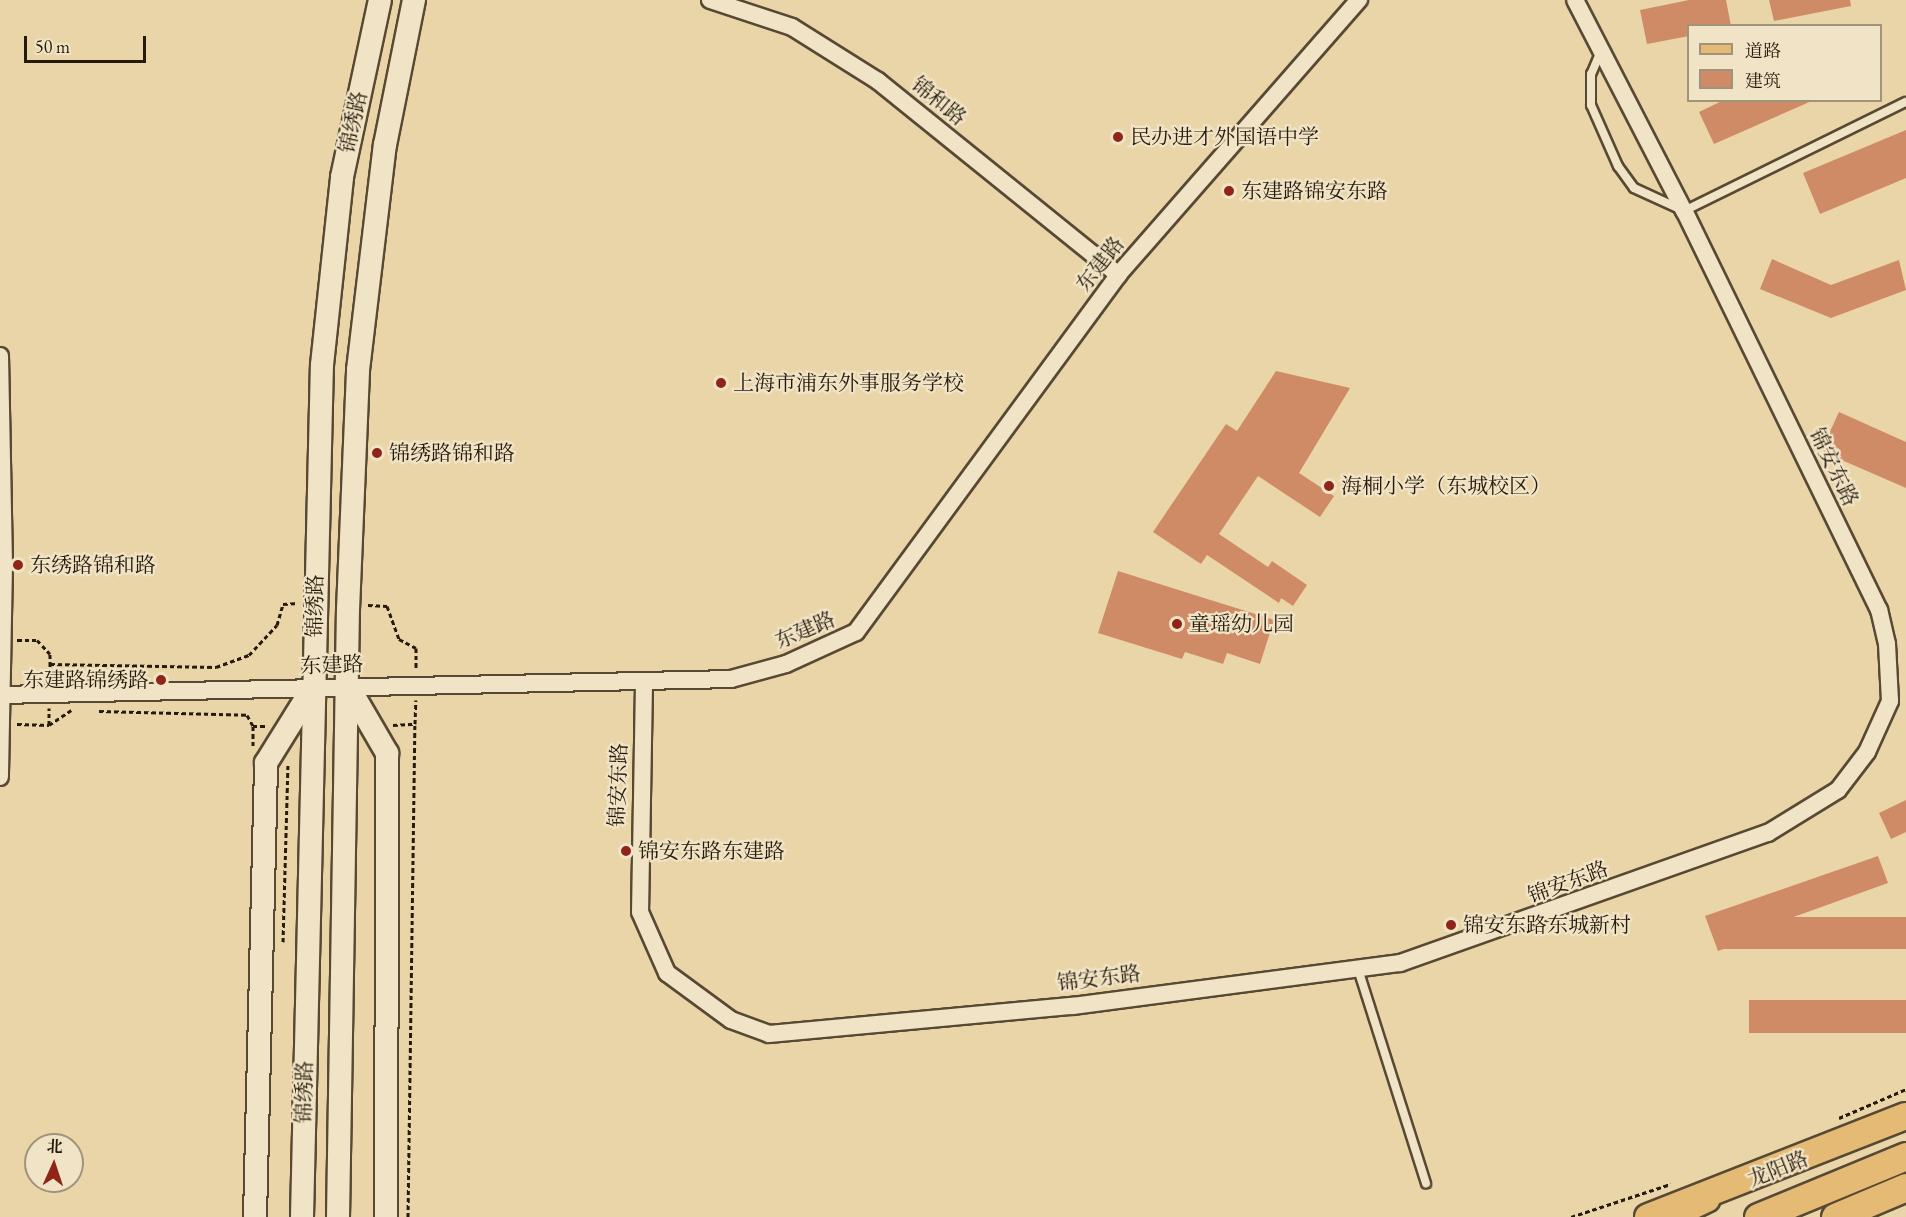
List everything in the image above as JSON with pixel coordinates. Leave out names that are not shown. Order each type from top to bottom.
[{"type":"highway","points":[[1758,1217],[1906,1156]]},
{"type":"highway","points":[[1835,1217],[1906,1188]]},
{"type":"highway","points":[[1666,1217],[1706,1198]]},
{"type":"main road","name":"锦绣路","points":[[302,1217],[322,365],[339,197],[380,0]]},
{"type":"main road","name":"锦绣路","points":[[338,1217],[349,603],[358,370],[385,145],[414,0]]},
{"type":"main road","points":[[348,687],[387,753],[386,1217]]},
{"type":"main road","points":[[255,1217],[266,763],[313,688]]},
{"type":"main road","name":"龙阳路","points":[[1648,1217],[1706,1198],[1906,1116]]},
{"type":"street","name":"锦和路","points":[[710,0],[792,27],[878,81],[1118,275]]},
{"type":"street","name":"东建路","points":[[2,695],[348,687],[644,684],[730,679],[786,664],[856,632],[1118,275],[1359,0]]},
{"type":"street","name":"锦安东路","points":[[644,684],[640,912],[667,972],[731,1020],[769,1034],[1073,1006],[1358,969],[1456,946],[1768,833],[1838,790],[1867,752],[1890,701],[1887,644],[1879,610],[1684,211],[1575,0]]},
{"type":"street","points":[[0,358],[3,640],[0,777]]},
{"type":"lane","points":[[1602,49],[1591,74],[1592,105],[1618,166],[1634,188],[1684,211],[1906,102]]},
{"type":"lane","points":[[1358,969],[1426,1184]]},
{"type":"path","points":[[50,664],[216,667],[249,655],[260,646],[277,626],[283,604],[315,603]]},
{"type":"path","points":[[349,603],[387,606],[399,639],[416,648],[408,1217]]},
{"type":"path","points":[[3,640],[37,640],[50,654],[49,725]]},
{"type":"path","points":[[2,724],[49,725],[70,710],[82,710]]},
{"type":"path","points":[[93,711],[247,715],[253,726],[290,726]]},
{"type":"path","points":[[370,725],[416,724]]},
{"type":"path","points":[[1827,1123],[1906,1089]]},
{"type":"path","points":[[1571,1217],[1682,1180]]},
{"type":"building","points":[[1689,0],[1726,0],[1731,24],[1687,24],[1687,36],[1647,44],[1640,10]]},
{"type":"building","points":[[1769,0],[1850,0],[1851,6],[1774,21]]},
{"type":"building","points":[[1720,102],[1809,102],[1714,144],[1699,112]]},
{"type":"building","points":[[1906,130],[1906,178],[1820,214],[1803,173]]},
{"type":"building","points":[[1772,259],[1831,285],[1899,260],[1906,290],[1831,318],[1760,289]]},
{"type":"building","points":[[1276,371],[1350,388],[1299,473],[1334,496],[1320,517],[1258,476],[1219,534],[1268,567],[1272,561],[1307,585],[1293,606],[1281,598],[1279,603],[1207,555],[1201,564],[1153,532],[1226,424],[1237,431]]},
{"type":"building","points":[[1839,412],[1906,442],[1906,488],[1821,451]]},
{"type":"building","points":[[1118,571],[1274,620],[1260,664],[1227,653],[1223,664],[1185,652],[1182,659],[1098,633]]},
{"type":"building","points":[[1906,800],[1906,832],[1891,839],[1879,813]]},
{"type":"building","points":[[1878,856],[1888,883],[1788,919],[1791,925],[1718,951],[1705,916]]},
{"type":"building","points":[[1718,917],[1906,917],[1906,949],[1718,949]]},
{"type":"building","points":[[1749,1000],[1906,1000],[1906,1033],[1749,1033]]},
{"type":"place","name":"民办进才外国语中学","points":[[1118,137]]},
{"type":"place","name":"东建路锦安东路","points":[[1229,191]]},
{"type":"place","name":"上海市浦东外事服务学校","points":[[721,383]]},
{"type":"place","name":"锦绣路锦和路","points":[[377,453]]},
{"type":"place","name":"海桐小学（东城校区）","points":[[1329,486]]},
{"type":"place","name":"东绣路锦和路","points":[[18,565]]},
{"type":"place","name":"童瑶幼儿园","points":[[1177,624]]},
{"type":"place","name":"东建路锦绣路","points":[[161,680]]},
{"type":"place","name":"锦安东路东建路","points":[[626,851]]},
{"type":"place","name":"锦安东路东城新村","points":[[1451,925]]}]
